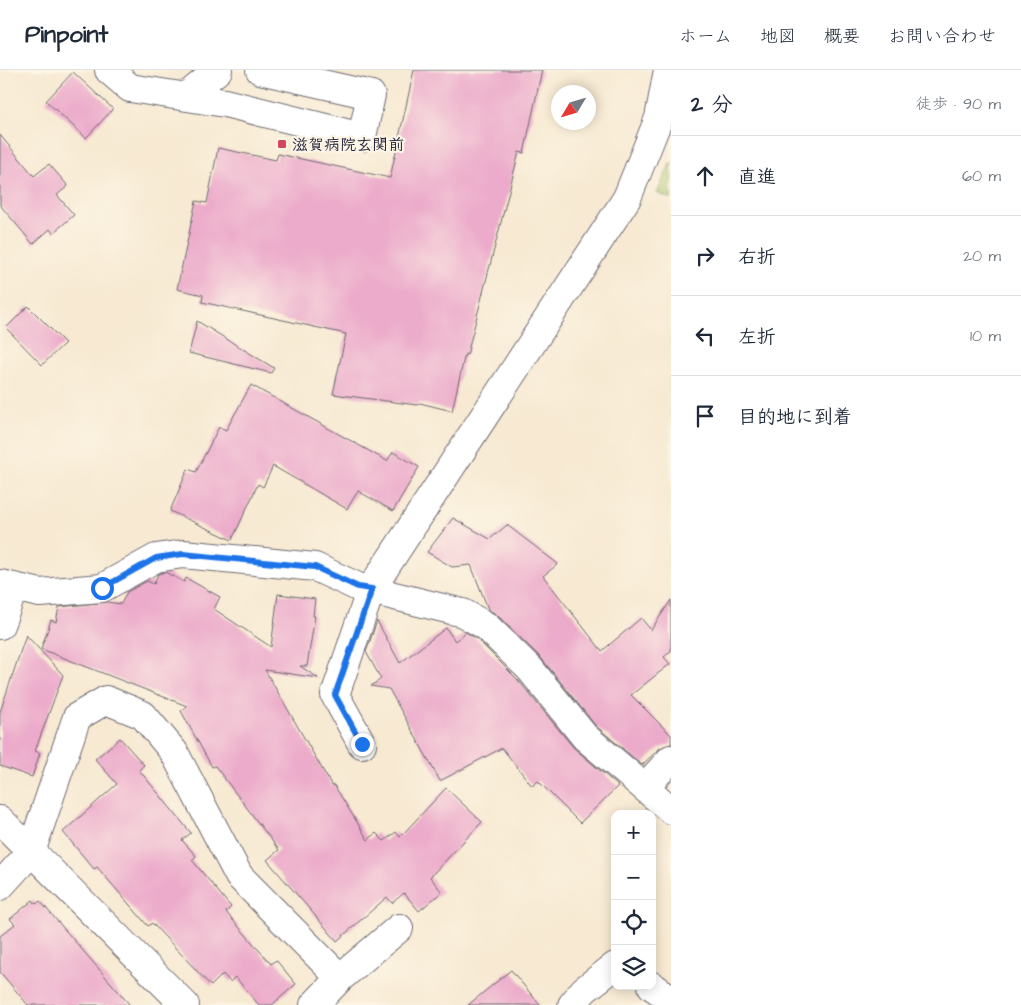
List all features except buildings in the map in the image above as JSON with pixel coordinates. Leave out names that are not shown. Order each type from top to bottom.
[{"type":"street","points":[[109,70],[130,88],[225,103],[362,137],[371,95],[260,70]]},
{"type":"street","points":[[179,96],[218,70]]},
{"type":"street","points":[[362,744],[335,695],[372,589],[627,198],[659,118],[668,70]]},
{"type":"street","points":[[0,625],[7,586],[40,593],[102,588],[156,558],[183,554],[315,567],[358,587],[463,612],[486,626],[530,669],[586,737],[671,810]]},
{"type":"street","points":[[0,886],[30,852],[77,717],[106,700],[143,716],[174,752],[239,876],[340,978]]},
{"type":"street","points":[[645,787],[671,759]]},
{"type":"street","points":[[0,820],[185,1005]]},
{"type":"street","points":[[314,1005],[340,978],[399,928]]},
{"type":"street","points":[[572,1005],[584,990],[611,969]]},
{"type":"street","points":[[656,989],[671,999]]},
{"type":"green space","points":[[671,162],[671,199],[657,193]]},
{"type":"place","name":"滋賀病院玄関前","points":[[282,144]]},
{"type":"route","points":[[102,588],[156,558],[183,554],[315,567],[358,587],[372,589],[335,695],[362,744]]}]
